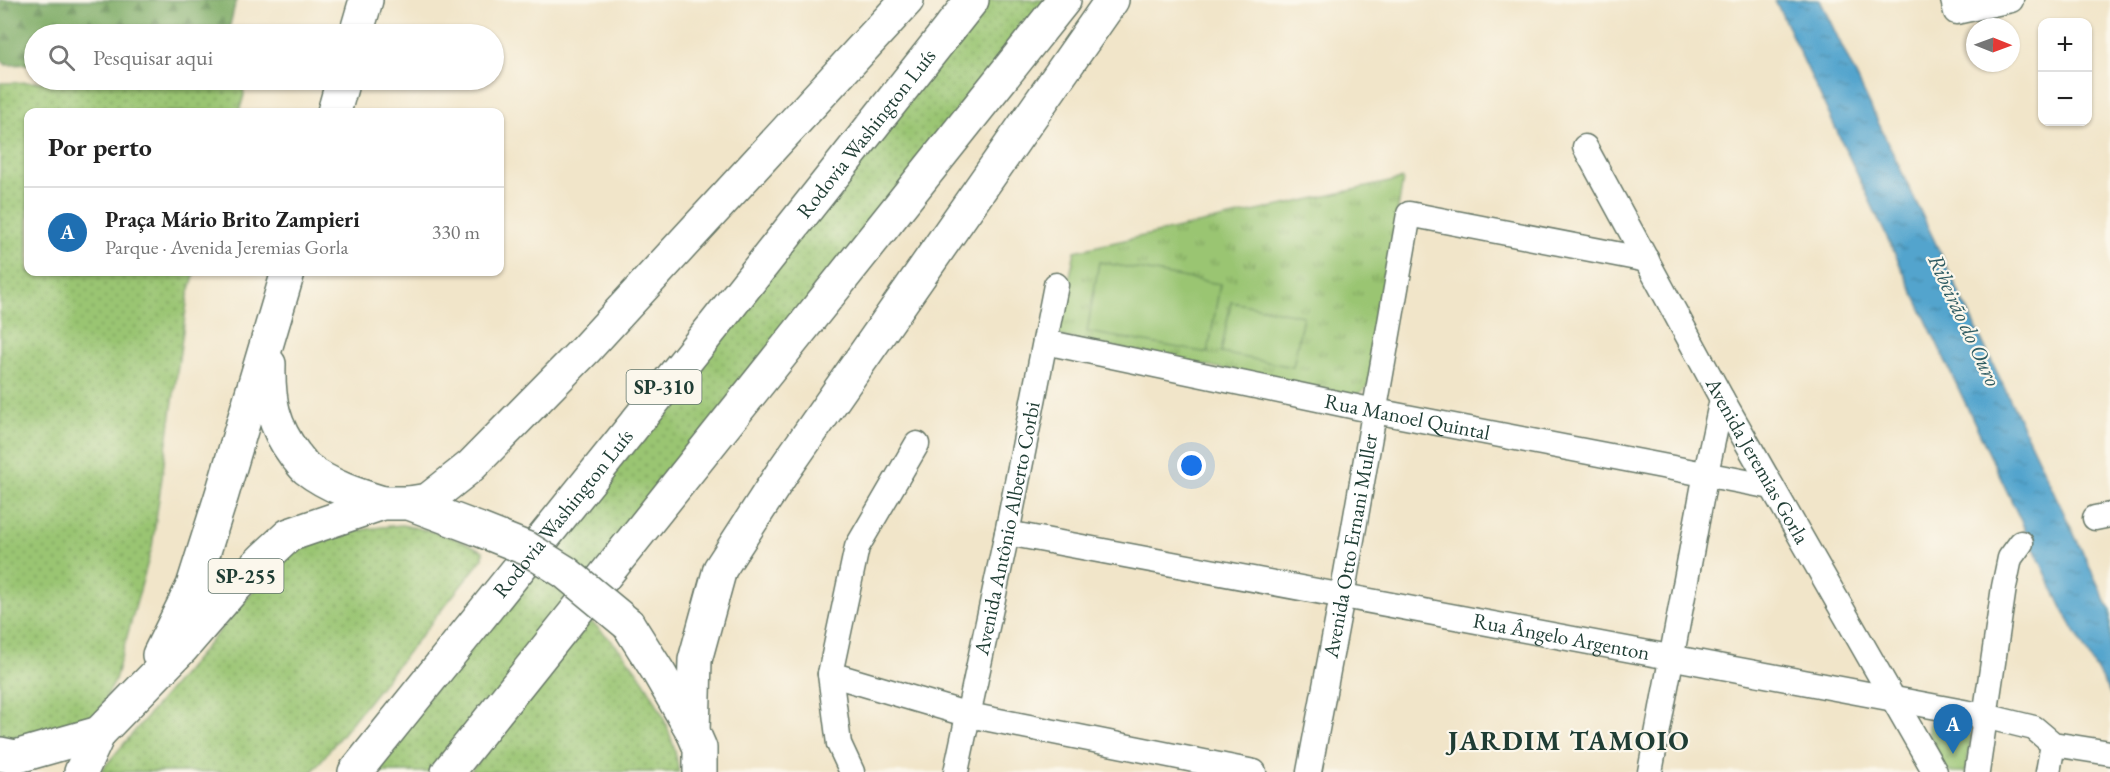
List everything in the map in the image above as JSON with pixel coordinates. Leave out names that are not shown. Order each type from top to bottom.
[{"type":"highway","points":[[360,24],[366,0]]},
{"type":"highway","points":[[396,503],[428,500],[479,458],[585,350],[907,0]]},
{"type":"highway","name":"Rodovia Washington Luís","points":[[355,772],[713,327],[972,0]]},
{"type":"highway","points":[[448,772],[1064,0]]},
{"type":"highway","points":[[693,732],[695,660],[720,568],[784,470],[1112,0]]},
{"type":"highway","points":[[335,108],[341,90]]},
{"type":"highway","name":"SP-255","points":[[76,770],[165,647],[193,586],[287,276]]},
{"type":"highway","name":"SP-255","points":[[270,332],[269,386],[273,415],[283,439],[306,468],[346,491],[396,503],[478,529],[528,549],[565,572],[628,624],[693,732],[700,748],[700,772]]},
{"type":"highway","name":"SP-255","points":[[110,722],[182,648],[234,588],[289,536],[396,503]]},
{"type":"highway","points":[[0,754],[15,757],[110,722]]},
{"type":"street","points":[[1955,6],[2011,0]]},
{"type":"street","name":"Avenida Jeremias Gorla","points":[[1585,147],[1722,399],[1896,700],[1935,772]]},
{"type":"street","name":"Avenida Otto Ernani Muller","points":[[1309,772],[1409,214],[1647,260]]},
{"type":"street","name":"Avenida Antônio Alberto Corbi","points":[[956,772],[1007,533],[1056,285]]},
{"type":"street","name":"Rua Manoel Quintal","points":[[1045,342],[1375,411],[1772,486]]},
{"type":"street","points":[[1650,772],[1722,399]]},
{"type":"street","points":[[852,772],[839,744],[830,674],[857,547],[917,444]]},
{"type":"street","name":"Rua Ângelo Argenton","points":[[1007,533],[1985,716],[2034,728],[2053,744],[2110,753]]},
{"type":"street","points":[[1977,772],[2004,587],[2010,558],[2021,543]]},
{"type":"street","points":[[830,674],[969,715],[1254,772]]},
{"type":"street","points":[[2048,772],[2053,744]]},
{"type":"green space","points":[[0,0],[236,0],[230,24],[24,24],[24,64],[6,65],[0,59]]},
{"type":"green space","points":[[984,0],[1054,0],[435,772],[369,772]]},
{"type":"green space","points":[[24,82],[24,90],[243,90],[244,95],[240,108],[24,108],[24,276],[194,276],[188,296],[152,547],[114,683],[94,720],[24,741],[0,738],[0,83]]},
{"type":"green space","points":[[1403,179],[1370,380],[1359,394],[1352,395],[1058,336],[1075,251]]},
{"type":"green space","points":[[1099,262],[1220,284],[1208,353],[1087,332]]},
{"type":"green space","points":[[1231,302],[1303,316],[1293,367],[1221,353]]},
{"type":"green space","points":[[402,525],[454,538],[483,551],[483,558],[312,772],[100,772],[267,575],[285,559],[309,545],[335,536]]},
{"type":"green space","points":[[590,621],[622,652],[648,689],[668,729],[679,772],[470,772]]},
{"type":"green space","points":[[1945,718],[1959,721],[1971,735],[1966,772],[1947,772],[1929,735],[1928,727],[1932,720]]},
{"type":"water","name":"Ribeirão do Ouro","points":[[1775,0],[1820,0],[2110,610],[2110,694],[2063,610]]},
{"type":"place","name":"Praça Mário Brito Zampieri","points":[[1953,754]]},
{"type":"district","name":"JARDIM TAMOIO","points":[[1569,741]]}]
